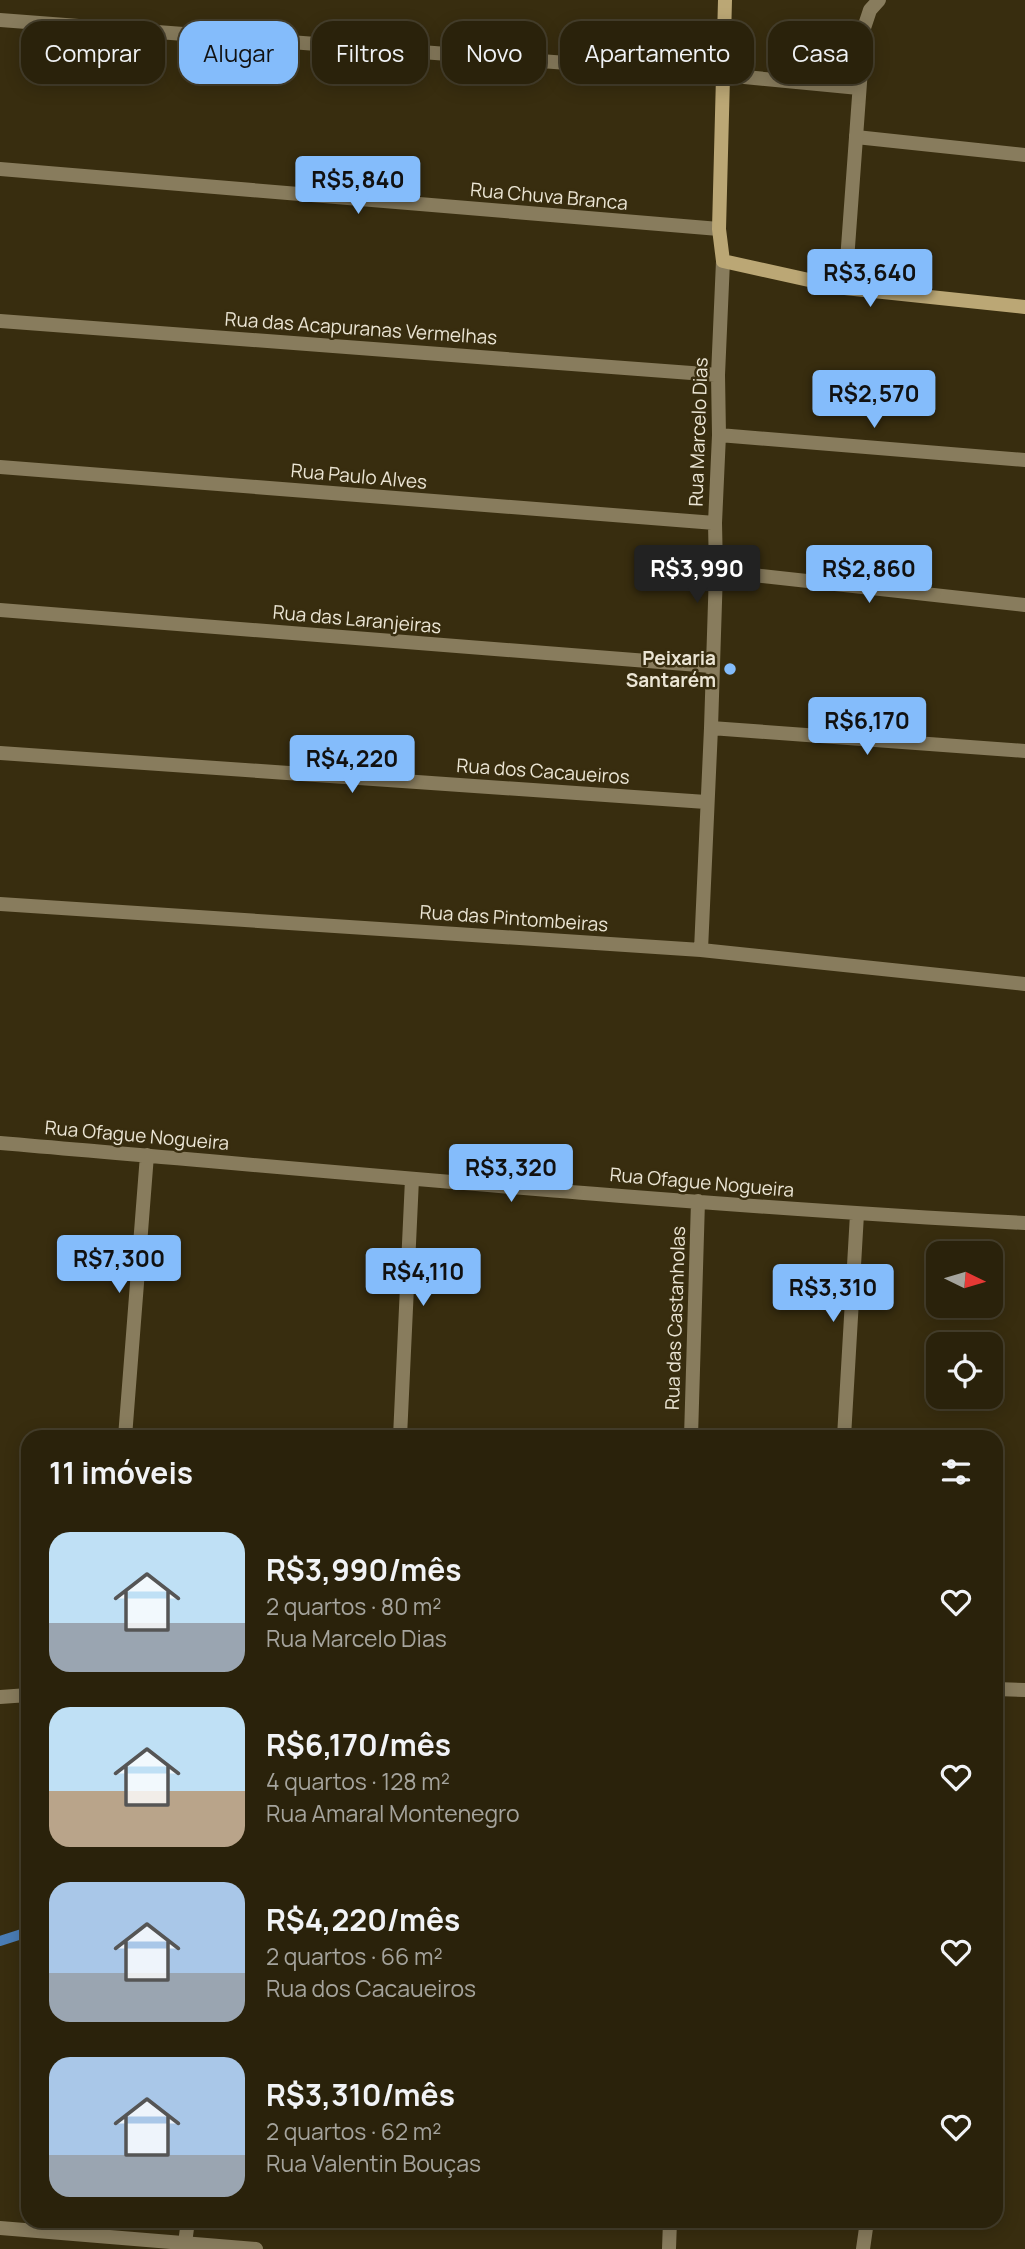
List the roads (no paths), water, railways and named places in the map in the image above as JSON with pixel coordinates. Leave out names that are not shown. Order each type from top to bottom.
[{"type":"street","name":"Rua Marcelo Dias","points":[[724,0],[724,21]]},
{"type":"street","points":[[845,288],[864,28],[870,10],[879,0]]},
{"type":"street","points":[[0,20],[560,63]]},
{"type":"street","points":[[754,78],[859,88]]},
{"type":"street","name":"Rua Marcelo Dias","points":[[701,950],[716,571],[718,375],[723,261],[719,229],[724,84]]},
{"type":"street","points":[[856,137],[1025,155]]},
{"type":"street","name":"Rua Chuva Branca","points":[[0,169],[719,229]]},
{"type":"street","points":[[723,261],[845,288],[1025,307]]},
{"type":"street","name":"Rua das Acapuranas Vermelhas","points":[[0,321],[718,375]]},
{"type":"street","points":[[719,435],[1025,460]]},
{"type":"street","name":"Rua Paulo Alves","points":[[0,467],[715,523]]},
{"type":"street","points":[[716,571],[1025,605]]},
{"type":"street","name":"Rua das Laranjeiras","points":[[0,610],[711,666]]},
{"type":"street","points":[[711,728],[1025,751]]},
{"type":"street","name":"Rua dos Cacaueiros","points":[[0,753],[706,802]]},
{"type":"street","name":"Rua das Pintombeiras","points":[[0,904],[701,950],[1025,984]]},
{"type":"street","name":"Rua Ofague Nogueira","points":[[0,1143],[857,1214],[1025,1223]]},
{"type":"street","points":[[126,1430],[147,1155]]},
{"type":"street","points":[[400,1430],[412,1179]]},
{"type":"street","name":"Rua das Castanholas","points":[[691,1430],[698,1200]]},
{"type":"street","points":[[844,1430],[857,1214]]},
{"type":"street","points":[[1003,1689],[1025,1690]]},
{"type":"street","points":[[0,1697],[21,1696]]},
{"type":"street","points":[[0,2228],[256,2249]]},
{"type":"street","points":[[185,2243],[187,2228]]},
{"type":"street","points":[[669,2249],[670,2228]]},
{"type":"street","points":[[863,2249],[866,2228]]},
{"type":"waterway","points":[[0,1941],[21,1934]]},
{"type":"place","name":"Peixaria Santarém","points":[[730,669]]}]
